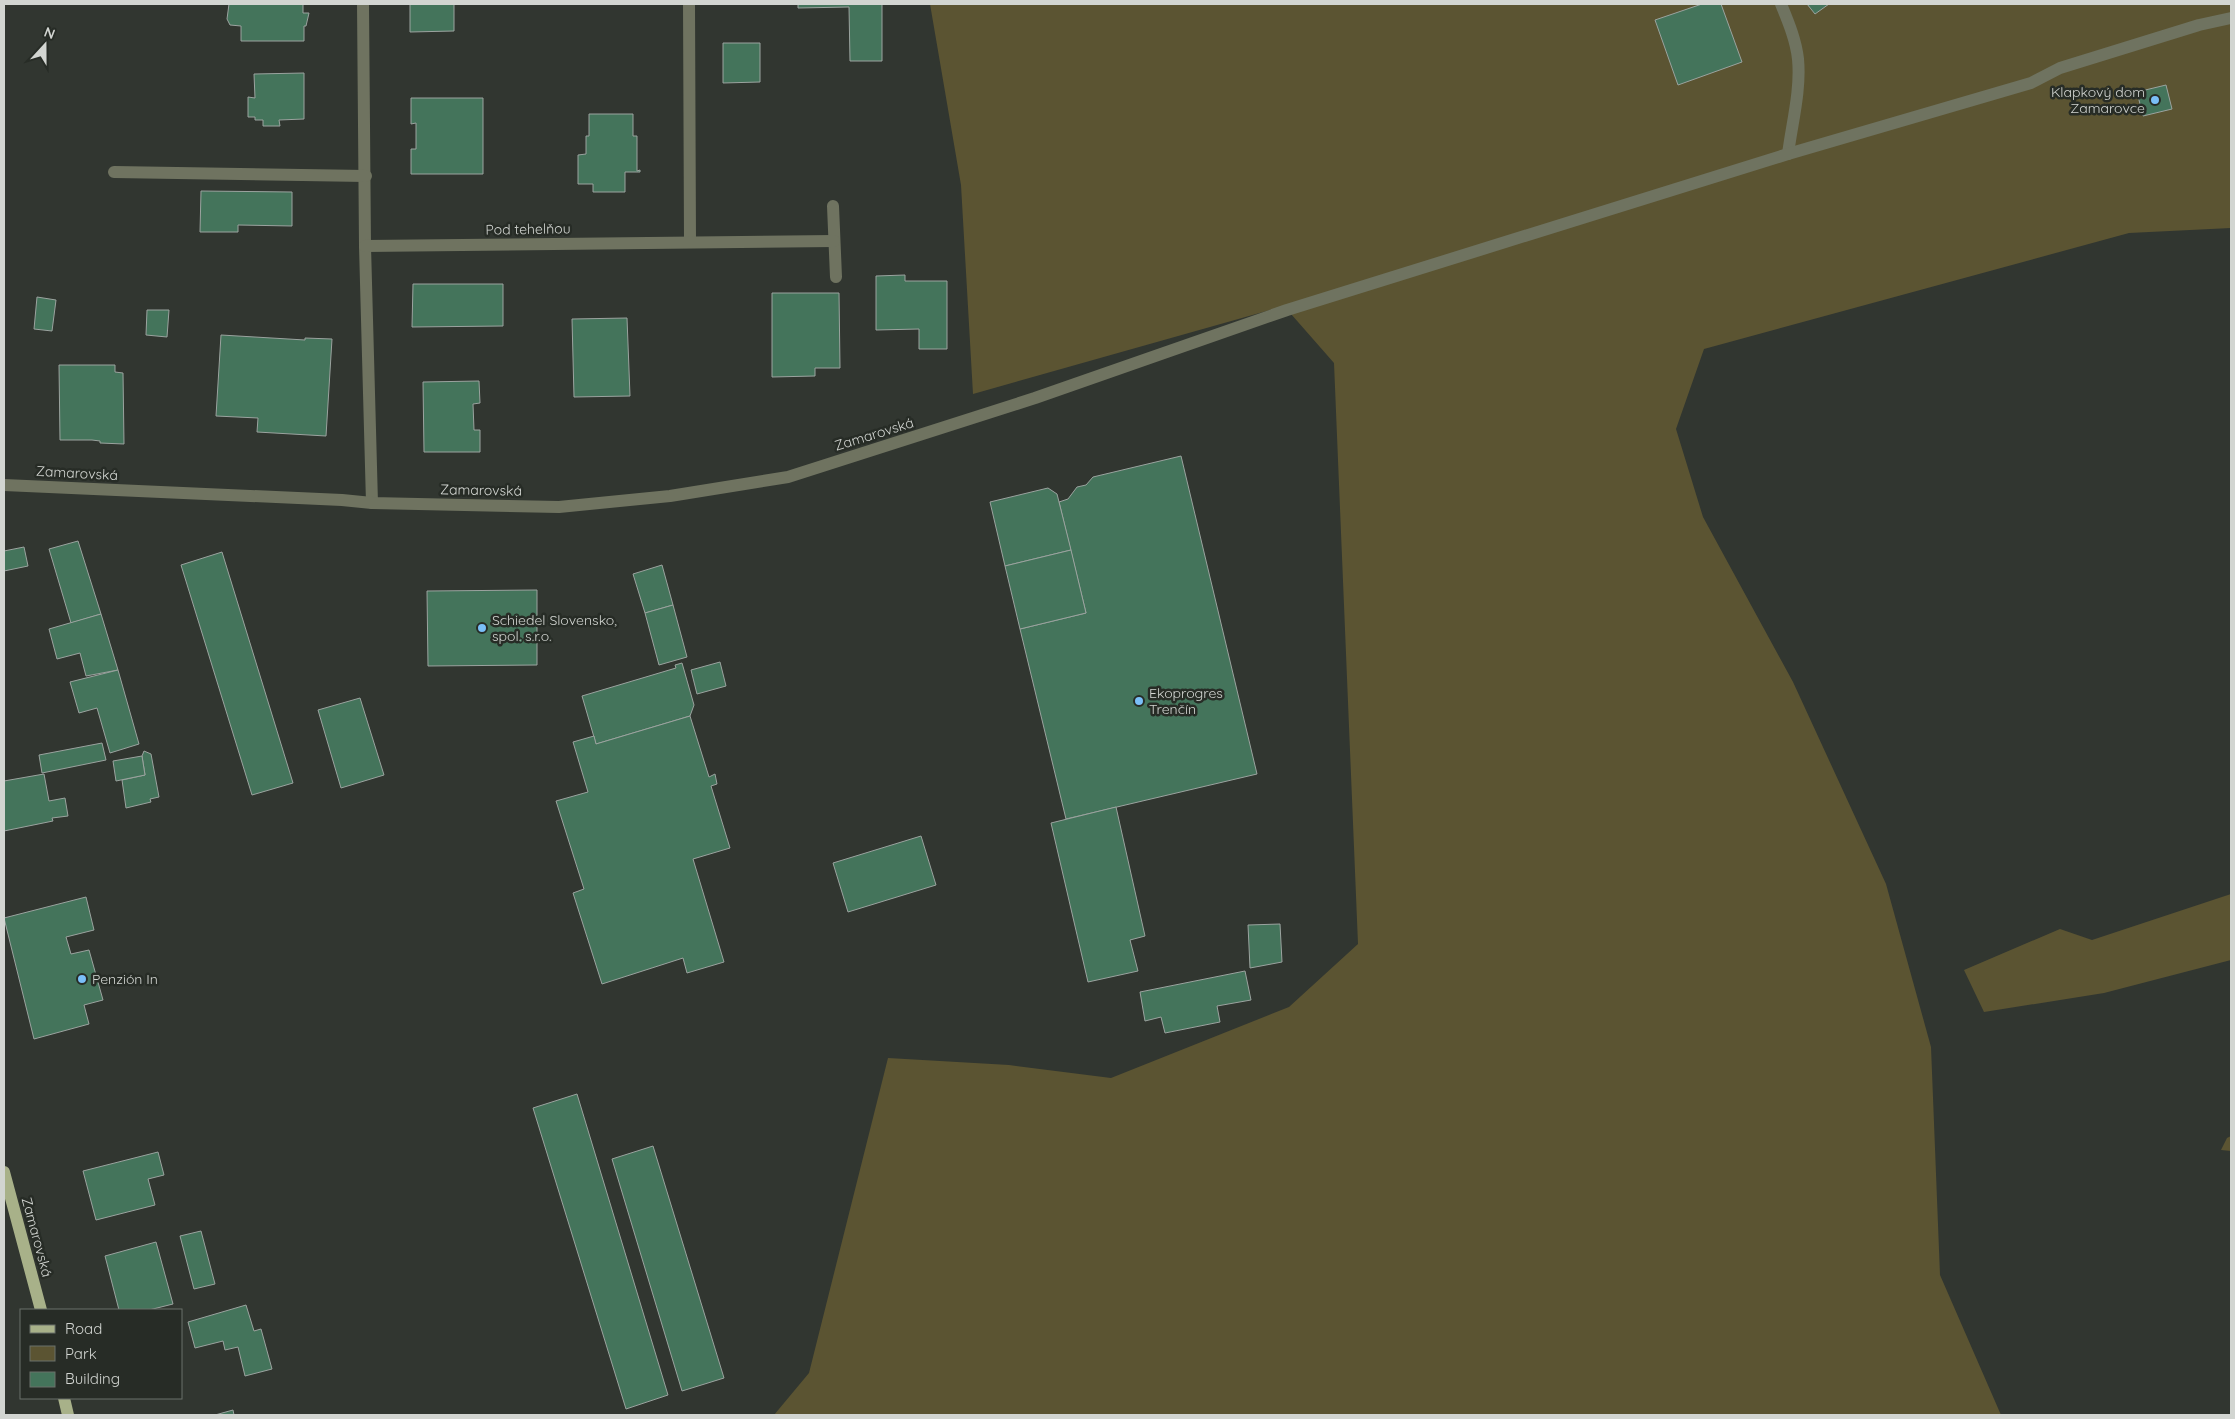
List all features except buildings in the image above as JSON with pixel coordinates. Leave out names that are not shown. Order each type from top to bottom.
[{"type":"main road","name":"Zamarovská","points":[[4,1172],[40,1309]]},
{"type":"main road","points":[[64,1399],[68,1415]]},
{"type":"street","points":[[363,4],[372,503]]},
{"type":"street","points":[[689,4],[690,242]]},
{"type":"street","points":[[1780,4],[1792,35],[1798,58],[1797,89],[1788,154]]},
{"type":"street","name":"Zamarovská","points":[[4,485],[342,500],[372,503],[559,506],[670,496],[788,477],[948,427],[1287,310],[1788,154],[2031,82],[2060,68],[2199,25],[2231,18]]},
{"type":"street","points":[[114,172],[366,176]]},
{"type":"street","points":[[833,206],[836,277]]},
{"type":"street","name":"Pod tehelňou","points":[[366,246],[834,242]]},
{"type":"green space","points":[[930,4],[2231,4],[2231,228],[2129,233],[1704,349],[1676,429],[1703,517],[1793,682],[1886,884],[1931,1047],[1940,1275],[2001,1415],[774,1415],[809,1373],[888,1058],[1009,1065],[1111,1078],[1289,1007],[1358,944],[1334,363],[1284,306],[973,394],[961,185]]},
{"type":"green space","points":[[2231,894],[2231,960],[2104,993],[1984,1012],[1964,970],[2060,929],[2092,940]]},
{"type":"green space","points":[[2231,1136],[2231,1151],[2221,1150],[2227,1138]]},
{"type":"place","name":"Klapkový dom Zamarovce","points":[[2155,100]]},
{"type":"place","name":"Schiedel Slovensko, spol. s.r.o.","points":[[482,628]]},
{"type":"place","name":"Ekoprogres Trenčín","points":[[1139,701]]},
{"type":"place","name":"Penzión In","points":[[82,979]]}]
